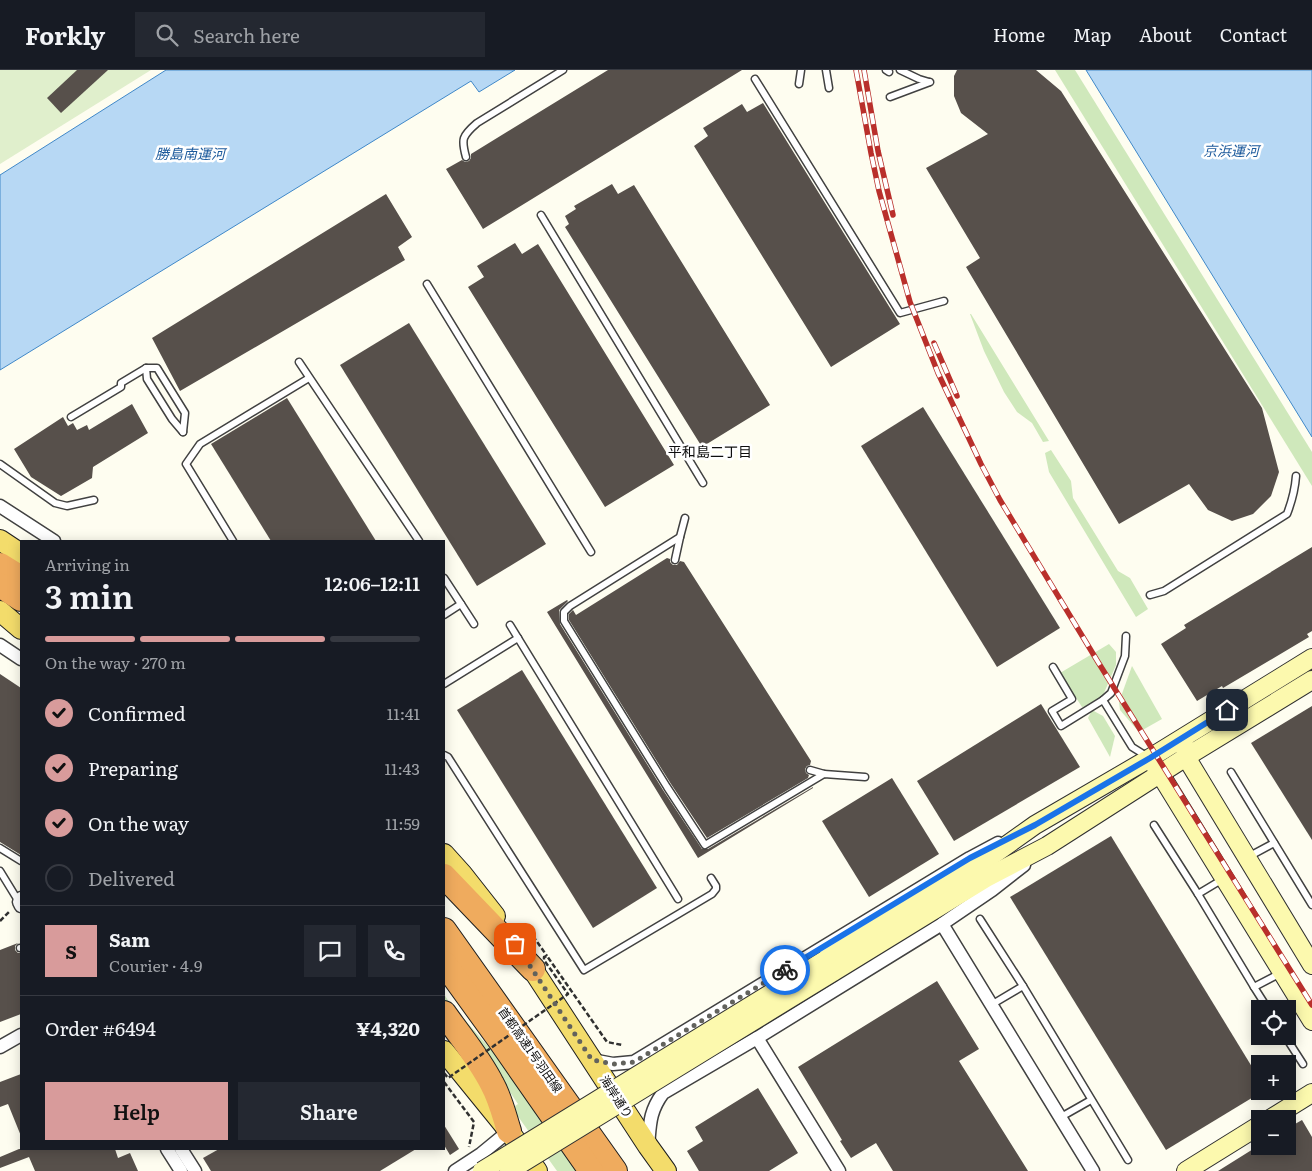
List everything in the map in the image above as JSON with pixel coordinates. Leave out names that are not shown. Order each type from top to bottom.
[{"type":"highway","points":[[0,564],[20,577]]},
{"type":"highway","points":[[0,585],[20,598]]},
{"type":"highway","points":[[445,877],[540,962]]},
{"type":"highway","name":"首都高速1号羽田線","points":[[445,931],[614,1171]]},
{"type":"highway","name":"首都高速1号羽田線","points":[[445,964],[591,1171]]},
{"type":"highway","points":[[445,979],[499,1039]]},
{"type":"highway","points":[[445,1014],[490,1079],[500,1100],[509,1132]]},
{"type":"main road","points":[[0,540],[20,553]]},
{"type":"main road","points":[[0,611],[20,628]]},
{"type":"main road","name":"海岸通り","points":[[445,855],[478,895],[540,962],[592,1060],[666,1171]]},
{"type":"main road","points":[[445,1052],[509,1132],[537,1171]]},
{"type":"street","points":[[0,506],[52,540]]},
{"type":"street","points":[[0,645],[20,658]]},
{"type":"street","points":[[592,1060],[614,1064],[634,1062],[970,858],[1035,825],[1150,758],[1312,658]]},
{"type":"street","points":[[648,1146],[652,1114],[656,1103],[663,1093],[757,1038],[942,924],[992,890],[1048,846],[1312,680]]},
{"type":"street","points":[[1184,737],[1186,758],[1310,956]]},
{"type":"street","points":[[1150,758],[1312,1021]]},
{"type":"street","points":[[509,1171],[829,966],[1035,825]]},
{"type":"street","points":[[482,1171],[829,966],[986,878],[1048,846]]},
{"type":"street","points":[[942,924],[1093,1171]]},
{"type":"street","points":[[0,1047],[20,1035]]},
{"type":"street","points":[[757,1038],[839,1171]]},
{"type":"street","points":[[1285,1110],[1312,1093]]},
{"type":"street","points":[[1186,1171],[1251,1131]]},
{"type":"street","points":[[455,1171],[509,1132]]},
{"type":"street","points":[[168,1150],[181,1171]]},
{"type":"street","points":[[182,1150],[195,1171]]},
{"type":"lane","points":[[466,157],[463,144],[466,133],[476,124],[563,70]]},
{"type":"lane","points":[[799,84],[801,70]]},
{"type":"lane","points":[[826,70],[829,88]]},
{"type":"lane","points":[[890,97],[930,82],[900,70]]},
{"type":"lane","points":[[756,79],[900,313],[944,301]]},
{"type":"lane","points":[[541,215],[703,483]]},
{"type":"lane","points":[[427,284],[591,552]]},
{"type":"lane","points":[[299,362],[418,540]]},
{"type":"lane","points":[[71,417],[121,387],[121,383],[146,368],[156,368],[185,414],[183,432],[172,419],[147,379],[146,368]]},
{"type":"lane","points":[[232,540],[186,464],[200,444],[309,378]]},
{"type":"lane","points":[[0,464],[55,503],[67,506],[94,500]]},
{"type":"lane","points":[[1150,595],[1164,590],[1287,514],[1292,501],[1296,476]]},
{"type":"lane","points":[[675,560],[685,518]]},
{"type":"lane","points":[[680,537],[570,606],[564,612],[564,621],[705,845],[824,774]]},
{"type":"lane","points":[[445,580],[474,624]]},
{"type":"lane","points":[[445,614],[461,604]]},
{"type":"lane","points":[[510,624],[678,899]]},
{"type":"lane","points":[[1053,667],[1072,699],[1052,711],[1061,726],[1104,700],[1111,693],[1125,656],[1126,636]]},
{"type":"lane","points":[[445,683],[518,638]]},
{"type":"lane","points":[[1104,700],[1132,747],[1150,758]]},
{"type":"lane","points":[[445,756],[448,757],[584,970],[712,894],[716,886],[711,878]]},
{"type":"lane","points":[[810,770],[824,774],[865,777]]},
{"type":"lane","points":[[1231,772],[1312,905]]},
{"type":"lane","points":[[1154,825],[1262,1000]]},
{"type":"lane","points":[[1247,858],[1274,843]]},
{"type":"lane","points":[[0,848],[20,860]]},
{"type":"lane","points":[[0,871],[20,902]]},
{"type":"lane","points":[[1198,894],[1224,878]]},
{"type":"lane","points":[[980,919],[1023,986],[1128,1160]]},
{"type":"lane","points":[[1254,987],[1282,972]]},
{"type":"lane","points":[[991,1004],[1023,986]]},
{"type":"lane","points":[[1291,1045],[1303,1064]]},
{"type":"lane","points":[[1061,1117],[1091,1100]]},
{"type":"path","points":[[533,936],[540,962],[607,1042],[623,1046],[623,1050]]},
{"type":"path","points":[[445,1074],[448,1078],[568,994],[544,960],[544,957],[540,962]]},
{"type":"path","points":[[445,1083],[474,1122],[469,1147]]},
{"type":"green space","points":[[0,70],[151,70],[0,164]]},
{"type":"green space","points":[[1055,70],[1075,70],[1312,452],[1312,486]]},
{"type":"green space","points":[[970,314],[1049,441],[1043,442],[1032,423],[1017,412],[1004,392],[984,351]]},
{"type":"green space","points":[[1051,450],[1071,481],[1073,498],[1118,571],[1130,578],[1148,609],[1136,617],[1049,472],[1045,453]]},
{"type":"green space","points":[[1109,644],[1116,652],[1116,665],[1101,700],[1093,705],[1082,707],[1060,673]]},
{"type":"green space","points":[[1132,666],[1162,719],[1139,732],[1120,710],[1119,702]]},
{"type":"green space","points":[[1092,710],[1103,716],[1115,736],[1110,757],[1088,718]]},
{"type":"green space","points":[[445,996],[502,1062],[579,1171],[557,1171],[512,1108],[518,1104],[481,1049],[445,1004]]},
{"type":"water","name":"勝島南運河","points":[[166,70],[515,70],[479,92],[471,81],[0,370],[0,175]]},
{"type":"water","name":"京浜運河","points":[[1086,70],[1312,70],[1312,437]]},
{"type":"building","points":[[77,70],[108,70],[61,113],[47,98]]},
{"type":"building","points":[[608,70],[742,70],[483,229],[446,169],[462,160],[465,162],[469,161],[471,154]]},
{"type":"building","points":[[957,70],[1036,70],[1061,91],[1262,408],[1279,472],[1271,496],[1253,514],[1232,521],[1208,510],[1189,484],[1119,524],[966,267],[980,258],[926,168],[988,134],[961,113],[954,96],[954,76]]},
{"type":"building","points":[[763,103],[900,324],[831,367],[694,146],[708,136],[703,128],[742,104],[747,112]]},
{"type":"building","points":[[612,184],[618,194],[634,185],[770,405],[702,447],[565,227],[569,224],[565,216],[576,209],[574,206]]},
{"type":"building","points":[[386,194],[412,237],[398,247],[405,260],[180,391],[152,338]]},
{"type":"building","points":[[515,243],[522,254],[538,244],[674,465],[605,507],[468,287],[484,277],[477,266]]},
{"type":"building","points":[[409,323],[546,544],[477,586],[340,365]]},
{"type":"building","points":[[287,398],[375,540],[270,540],[211,444]]},
{"type":"building","points":[[132,404],[148,433],[93,467],[92,478],[61,496],[31,477],[14,449],[63,417],[68,426],[73,423],[77,430],[87,425],[89,430]]},
{"type":"building","points":[[923,407],[1060,628],[997,667],[861,446]]},
{"type":"building","points":[[1312,547],[1312,631],[1307,634],[1309,637],[1223,688],[1222,686],[1197,701],[1161,644],[1186,628],[1184,625]]},
{"type":"building","points":[[667,558],[670,559],[673,565],[677,565],[680,561],[684,562],[811,761],[810,765],[805,769],[809,775],[808,778],[707,838],[671,784],[569,620],[569,614],[573,610],[576,615]]},
{"type":"building","points":[[567,600],[559,610],[560,624],[702,849],[708,849],[813,788],[698,858],[547,612]]},
{"type":"building","points":[[522,670],[657,888],[593,928],[457,710]]},
{"type":"building","points":[[0,674],[20,687],[20,854],[0,842]]},
{"type":"building","points":[[1041,704],[1080,767],[954,841],[917,781]]},
{"type":"building","points":[[1312,706],[1312,840],[1251,743]]},
{"type":"building","points":[[892,778],[939,854],[869,897],[822,821]]},
{"type":"building","points":[[1111,836],[1251,1065],[1251,1098],[1166,1150],[1010,897]]},
{"type":"building","points":[[18,943],[15,946],[15,950],[20,953],[20,1014],[0,1022],[0,950]]},
{"type":"building","points":[[937,981],[979,1049],[959,1061],[1028,1171],[893,1171],[876,1143],[851,1158],[798,1067]]},
{"type":"building","points":[[20,1074],[20,1134],[8,1104],[0,1107],[0,1082]]},
{"type":"building","points":[[758,1088],[798,1153],[769,1171],[699,1171],[687,1151],[703,1141],[695,1127]]},
{"type":"building","points":[[1302,1120],[1312,1137],[1312,1171],[1218,1171],[1251,1150],[1251,1155],[1296,1155],[1296,1123]]},
{"type":"building","points":[[445,1127],[459,1149],[450,1155],[445,1147]]},
{"type":"building","points":[[19,1149],[115,1150],[118,1158],[130,1153],[138,1171],[35,1171],[29,1157],[0,1168],[0,1157]]},
{"type":"building","points":[[217,1150],[414,1150],[380,1171],[211,1171],[203,1158]]},
{"type":"railway","points":[[856,70],[879,191],[910,302],[938,373],[981,464],[1000,500],[1098,662],[1312,1005]]},
{"type":"railway","points":[[864,70],[878,151],[893,215]]},
{"type":"railway","points":[[934,343],[957,396]]},
{"type":"way so far","points":[[515,944],[592,1060],[614,1064],[634,1062],[785,970]]},
{"type":"district","name":"平和島二丁目","points":[[710,452]]},
{"type":"route","points":[[785,970],[970,858],[1035,825],[1150,758],[1227,710]]}]
